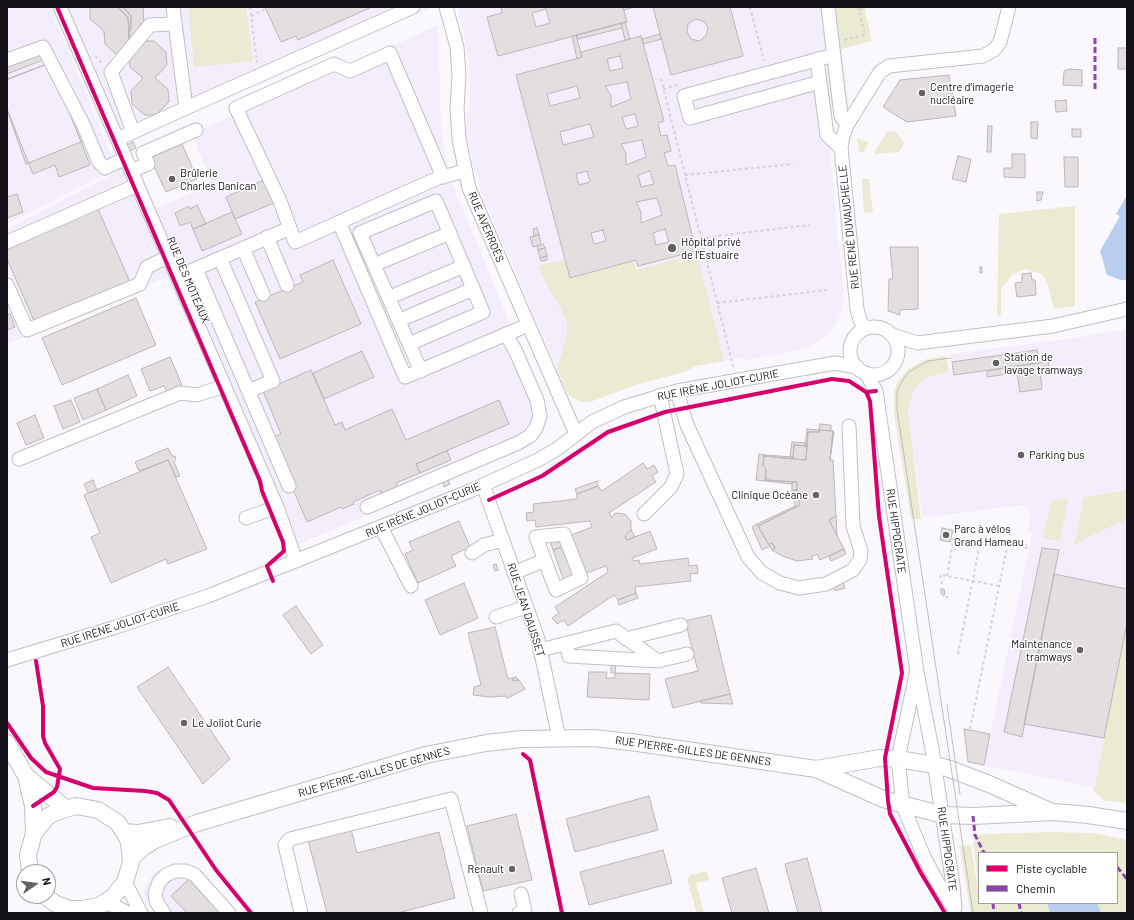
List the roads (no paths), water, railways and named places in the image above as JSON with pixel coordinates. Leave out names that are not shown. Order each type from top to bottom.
[{"type":"main road","name":"RUE PIERRE-GILLES DE GENNES","points":[[124,832],[138,832],[197,822],[426,755],[486,743],[559,738],[594,738],[638,742],[816,769],[883,799],[903,806],[943,815],[973,816],[1054,812],[1127,821]]},
{"type":"main road","points":[[7,742],[26,776],[33,806],[34,833],[28,856],[29,864]]},
{"type":"main road","name":"RUE PIERRE-GILLES DE GENNES","points":[[816,769],[880,758],[898,759],[935,765],[989,784],[1054,812]]},
{"type":"main road","points":[[26,776],[65,808]]},
{"type":"main road","points":[[34,833],[47,817],[65,808],[76,806],[98,810],[109,815],[124,832],[129,842],[131,859],[129,873],[120,890],[106,902],[81,911],[53,904]]},
{"type":"main road","name":"RUE PIERRE-GILLES DE GENNES","points":[[131,859],[142,848],[155,840],[197,822]]},
{"type":"street","name":"RUE DES MOTEAUX","points":[[60,7],[277,507],[296,561]]},
{"type":"street","points":[[173,7],[186,108]]},
{"type":"street","points":[[118,139],[413,7]]},
{"type":"street","name":"RUE AVERROÈS","points":[[446,7],[457,47],[460,76],[457,108],[459,139],[469,188],[576,434]]},
{"type":"street","name":"RUE RENÉ DUVAUCHELLE","points":[[828,7],[844,121],[841,148],[857,309],[860,320],[865,328]]},
{"type":"street","name":"RUE RENÉ DUVAUCHELLE","points":[[844,121],[880,72],[889,66],[983,56],[994,50],[1000,42],[1009,7]]},
{"type":"street","points":[[133,132],[111,72],[150,25],[174,24]]},
{"type":"street","points":[[7,54],[40,42],[46,42],[87,120],[105,163],[112,163]]},
{"type":"street","points":[[7,60],[43,47],[84,124],[99,162],[105,168],[112,163],[126,158]]},
{"type":"street","points":[[820,82],[690,118],[684,96],[817,59],[833,49]]},
{"type":"street","points":[[443,177],[390,53],[350,71],[334,64],[236,108],[280,201],[295,242],[443,177],[465,171]]},
{"type":"street","points":[[817,59],[827,135],[841,148]]},
{"type":"street","points":[[824,118],[844,121]]},
{"type":"street","points":[[131,171],[148,164],[143,153],[196,130]]},
{"type":"street","points":[[7,242],[137,185]]},
{"type":"street","points":[[409,344],[483,312],[436,201],[360,233],[409,344],[421,371]]},
{"type":"street","points":[[338,222],[405,377],[528,325]]},
{"type":"street","points":[[177,277],[290,228]]},
{"type":"street","points":[[383,261],[450,233]]},
{"type":"street","points":[[267,237],[287,285]]},
{"type":"street","points":[[244,248],[263,294]]},
{"type":"street","points":[[7,285],[27,330],[140,284],[147,267],[168,257]]},
{"type":"street","points":[[220,258],[273,380],[248,391]]},
{"type":"street","points":[[397,294],[464,266]]},
{"type":"street","points":[[196,268],[289,486]]},
{"type":"street","points":[[407,317],[473,289]]},
{"type":"street","points":[[885,372],[872,375],[861,370],[852,359],[850,350],[852,340],[865,328],[871,326],[883,328],[893,336],[917,343],[1034,328],[1127,309]]},
{"type":"street","points":[[367,507],[518,443],[530,436],[536,428],[540,416],[537,400],[516,352],[506,334]]},
{"type":"street","points":[[893,336],[898,348],[896,361]]},
{"type":"street","points":[[876,391],[885,372],[904,351],[917,343]]},
{"type":"street","name":"RUE IRÈNE JOLIOT-CURIE","points":[[10,659],[208,596],[381,527],[483,485],[538,460],[557,449],[576,434],[602,417],[624,407],[660,395],[678,391],[835,362],[850,350]]},
{"type":"street","name":"RUE IRÈNE JOLIOT-CURIE","points":[[835,362],[861,370]]},
{"type":"street","name":"RUE HIPPOCRATE","points":[[861,370],[876,391],[916,672],[935,765],[954,885],[956,911]]},
{"type":"street","points":[[20,459],[180,393],[197,395],[224,386]]},
{"type":"street","points":[[678,391],[687,425],[748,557],[762,573],[780,583],[799,588],[826,584],[853,570],[860,560],[861,552],[853,526],[848,426]]},
{"type":"street","points":[[644,514],[671,487],[677,474],[660,395]]},
{"type":"street","points":[[246,437],[264,430]]},
{"type":"street","name":"RUE JEAN DAUSSET","points":[[483,485],[540,650],[559,738]]},
{"type":"street","points":[[246,518],[277,507]]},
{"type":"street","points":[[381,527],[411,586]]},
{"type":"street","points":[[472,553],[484,545],[503,540]]},
{"type":"street","points":[[514,572],[545,560]]},
{"type":"street","points":[[496,617],[526,607]]},
{"type":"street","points":[[626,639],[681,625]]},
{"type":"street","points":[[540,650],[616,631],[658,661]]},
{"type":"street","points":[[566,643],[570,656],[658,661],[687,654]]},
{"type":"street","name":"RUE HIPPOCRATE","points":[[916,672],[898,759],[903,806],[924,858],[956,911]]},
{"type":"street","points":[[301,913],[285,845],[290,839],[451,799],[481,913]]},
{"type":"street","points":[[164,913],[157,903],[155,894],[159,882],[166,875],[175,871],[185,871],[194,874],[229,913]]},
{"type":"street","points":[[125,882],[141,913]]},
{"type":"street","points":[[519,913],[526,911],[521,894]]},
{"type":"street","points":[[106,902],[128,913]]},
{"type":"water","points":[[1127,195],[1127,280],[1121,280],[1107,275],[1100,251],[1120,216],[1116,214]]},
{"type":"water","points":[[1047,904],[1097,904],[1101,913],[1050,913]]},
{"type":"tram line","points":[[951,358],[928,361],[909,372],[897,391],[897,409],[973,913]]},
{"type":"tram line","points":[[947,705],[960,794]]},
{"type":"place","name":"Centre d'imagerie nucléaire","points":[[922,93]]},
{"type":"place","name":"Brûlerie Charles Danican","points":[[172,179]]},
{"type":"place","name":"Hôpital privé de l'Estuaire","points":[[672,248]]},
{"type":"place","name":"Station de lavage tramways","points":[[996,363]]},
{"type":"place","name":"Parking bus","points":[[1021,455]]},
{"type":"place","name":"Clinique Océane","points":[[816,495]]},
{"type":"place","name":"Parc à vélos Grand Hameau","points":[[946,535]]},
{"type":"place","name":"Maintenance tramways","points":[[1080,650]]},
{"type":"place","name":"Le Joliot Curie","points":[[184,723]]},
{"type":"place","name":"Renault","points":[[512,869]]}]
